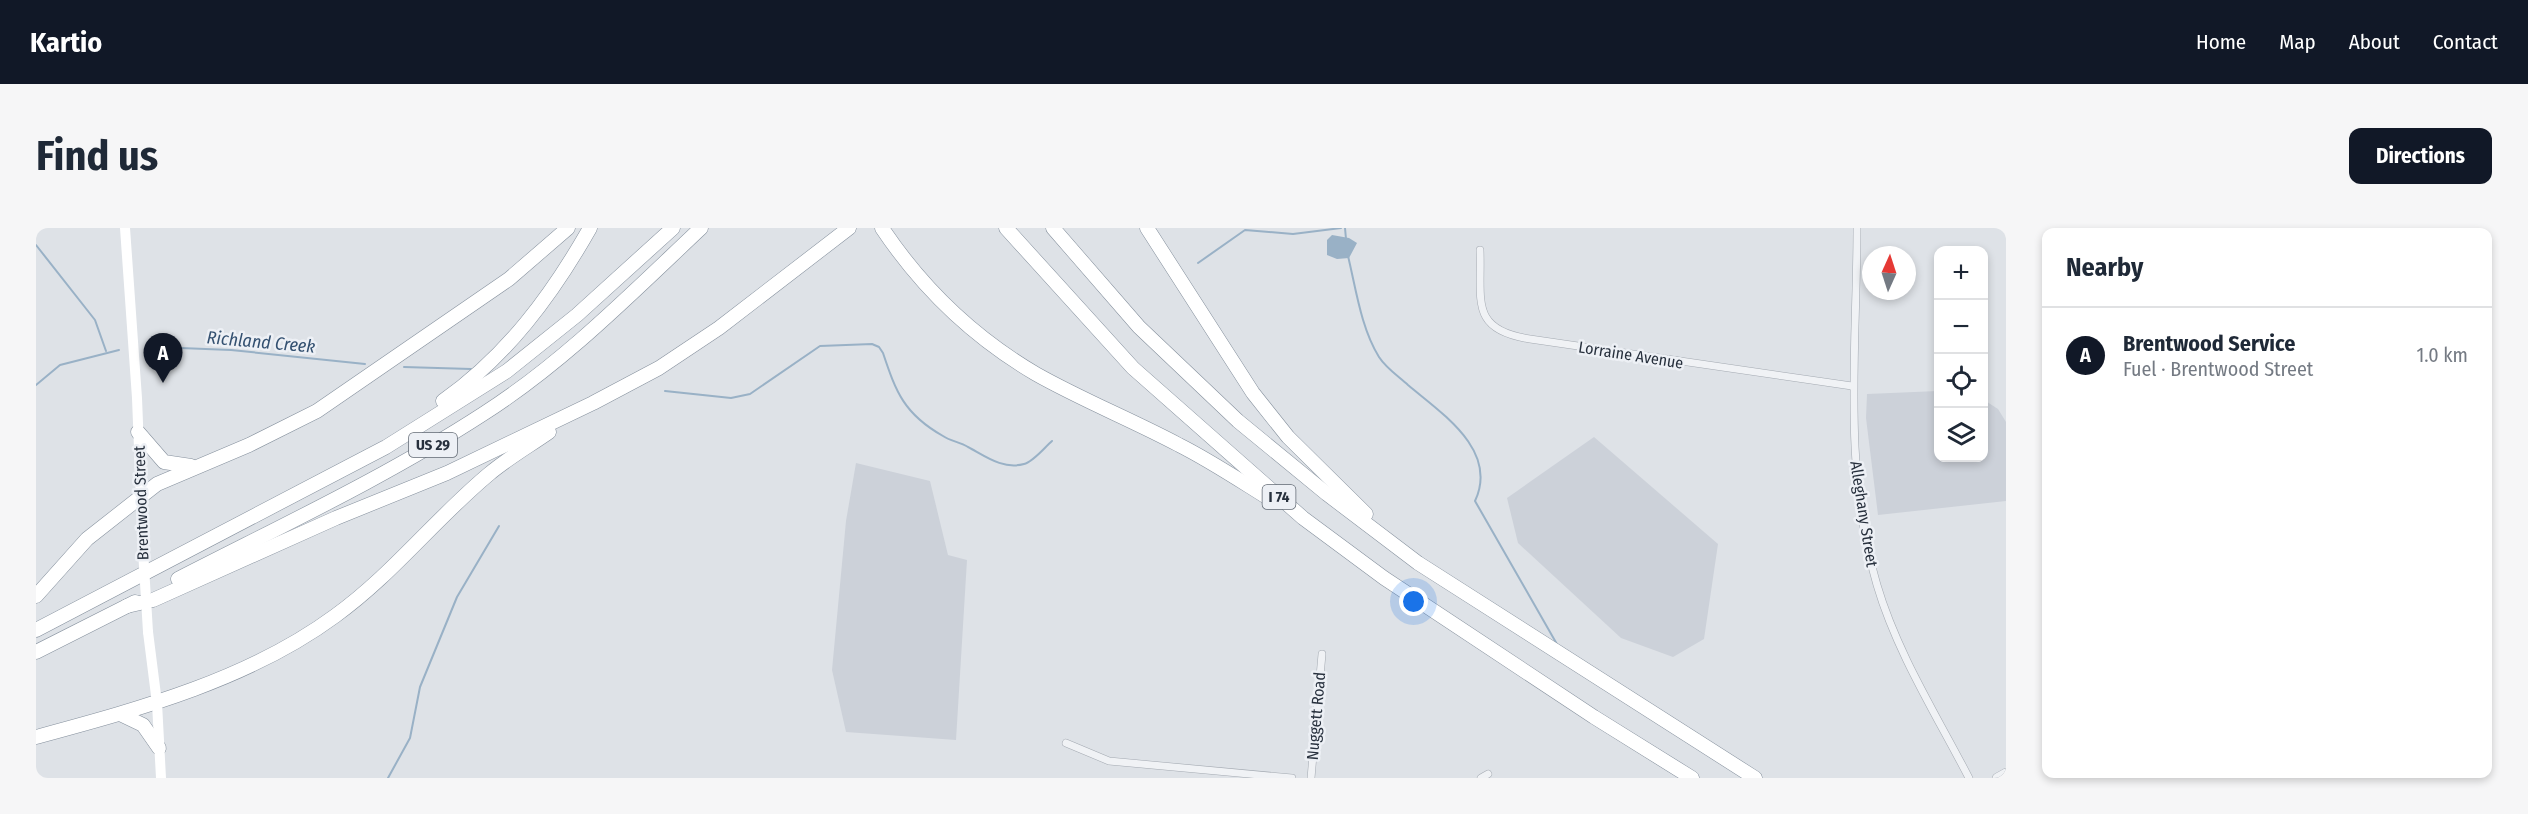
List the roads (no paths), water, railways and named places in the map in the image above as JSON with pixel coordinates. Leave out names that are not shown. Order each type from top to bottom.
[{"type":"highway","points":[[36,596],[87,539],[156,484],[275,434],[317,411],[509,279],[568,228]]},
{"type":"highway","points":[[386,447],[406,427],[467,384],[501,351],[535,314],[564,273],[590,228]]},
{"type":"highway","name":"US 29","points":[[36,630],[386,447],[507,371],[577,315],[673,228]]},
{"type":"highway","name":"US 29","points":[[36,651],[334,499],[426,450],[485,413],[595,326],[701,228]]},
{"type":"highway","points":[[127,606],[153,600],[336,518],[447,473],[593,403],[659,368],[719,328],[849,228]]},
{"type":"highway","points":[[882,228],[905,263],[941,303],[980,337],[1036,374],[1181,446],[1304,519]]},
{"type":"highway","name":"I 74","points":[[1006,228],[1133,368],[1304,519],[1384,578],[1594,717],[1692,778]]},
{"type":"highway","name":"I 74","points":[[1053,228],[1140,327],[1238,421],[1327,494],[1418,563],[1755,778]]},
{"type":"highway","points":[[1147,228],[1253,393],[1288,437],[1418,563]]},
{"type":"highway","points":[[36,737],[157,703],[278,651],[336,616],[394,567],[489,474],[593,403]]},
{"type":"highway","points":[[138,432],[164,462],[182,467],[196,466]]},
{"type":"highway","points":[[120,714],[143,725],[159,748]]},
{"type":"main road","name":"Brentwood Street","points":[[125,228],[148,632],[157,703],[161,778]]},
{"type":"street","name":"Alleghany Street","points":[[1857,228],[1857,286],[1852,386],[1864,534],[1877,587],[1898,641],[1969,778]]},
{"type":"street","name":"Lorraine Avenue","points":[[1480,250],[1482,311],[1496,330],[1502,333],[1852,386]]},
{"type":"street","name":"Nuggett Road","points":[[1311,778],[1322,654]]},
{"type":"street","points":[[1066,742],[1109,761],[1292,778]]},
{"type":"street","points":[[1997,778],[2006,772]]},
{"type":"water","points":[[1332,235],[1349,238],[1357,243],[1349,258],[1337,259],[1327,255],[1327,240]]},
{"type":"waterway","name":"Richland Creek","points":[[1198,263],[1245,230],[1293,234],[1341,228]]},
{"type":"waterway","points":[[1345,228],[1346,239]]},
{"type":"waterway","points":[[36,245],[95,320],[106,351]]},
{"type":"waterway","points":[[1348,256],[1360,308],[1373,346],[1385,365],[1450,421],[1473,449],[1479,465],[1480,483],[1475,501],[1558,646]]},
{"type":"waterway","name":"Richland Creek","points":[[665,391],[731,398],[750,394],[820,346],[872,344],[879,347],[883,353],[897,391],[910,410],[930,428],[946,438],[995,461],[1009,465],[1027,463],[1052,441]]},
{"type":"waterway","name":"Richland Creek","points":[[155,347],[231,350],[365,364]]},
{"type":"waterway","name":"Richland Creek","points":[[36,385],[60,365],[119,350]]},
{"type":"waterway","name":"Richland Creek","points":[[404,367],[471,369]]},
{"type":"waterway","points":[[388,778],[410,738],[420,687],[457,597],[499,526]]},
{"type":"place","name":"Brentwood Service","points":[[163,383]]}]
